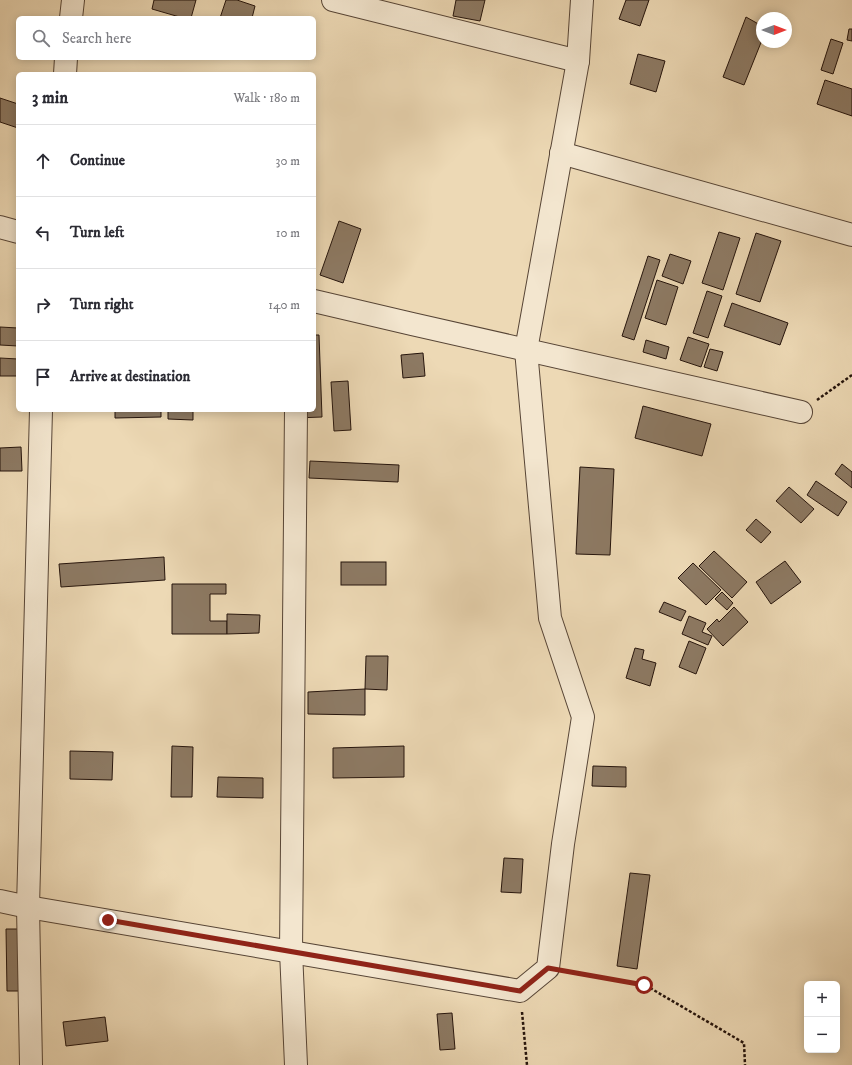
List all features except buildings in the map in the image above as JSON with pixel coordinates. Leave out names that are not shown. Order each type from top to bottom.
[{"type":"street","points":[[71,16],[73,0]]},
{"type":"street","points":[[333,0],[578,61]]},
{"type":"street","points":[[0,901],[520,991],[548,968],[563,844],[583,717],[550,618],[526,350],[578,61],[582,0]]},
{"type":"street","points":[[65,72],[66,60]]},
{"type":"street","points":[[562,153],[852,234]]},
{"type":"street","points":[[0,227],[16,231]]},
{"type":"street","points":[[316,301],[802,412]]},
{"type":"street","points":[[30,1065],[28,907],[41,412]]},
{"type":"street","points":[[296,412],[291,951],[296,1065]]},
{"type":"path","points":[[802,412],[852,374]]},
{"type":"path","points":[[548,968],[644,985],[744,1043],[745,1065]]},
{"type":"path","points":[[520,991],[527,1065]]},
{"type":"route","points":[[108,920],[520,991],[548,968],[644,985]]}]
